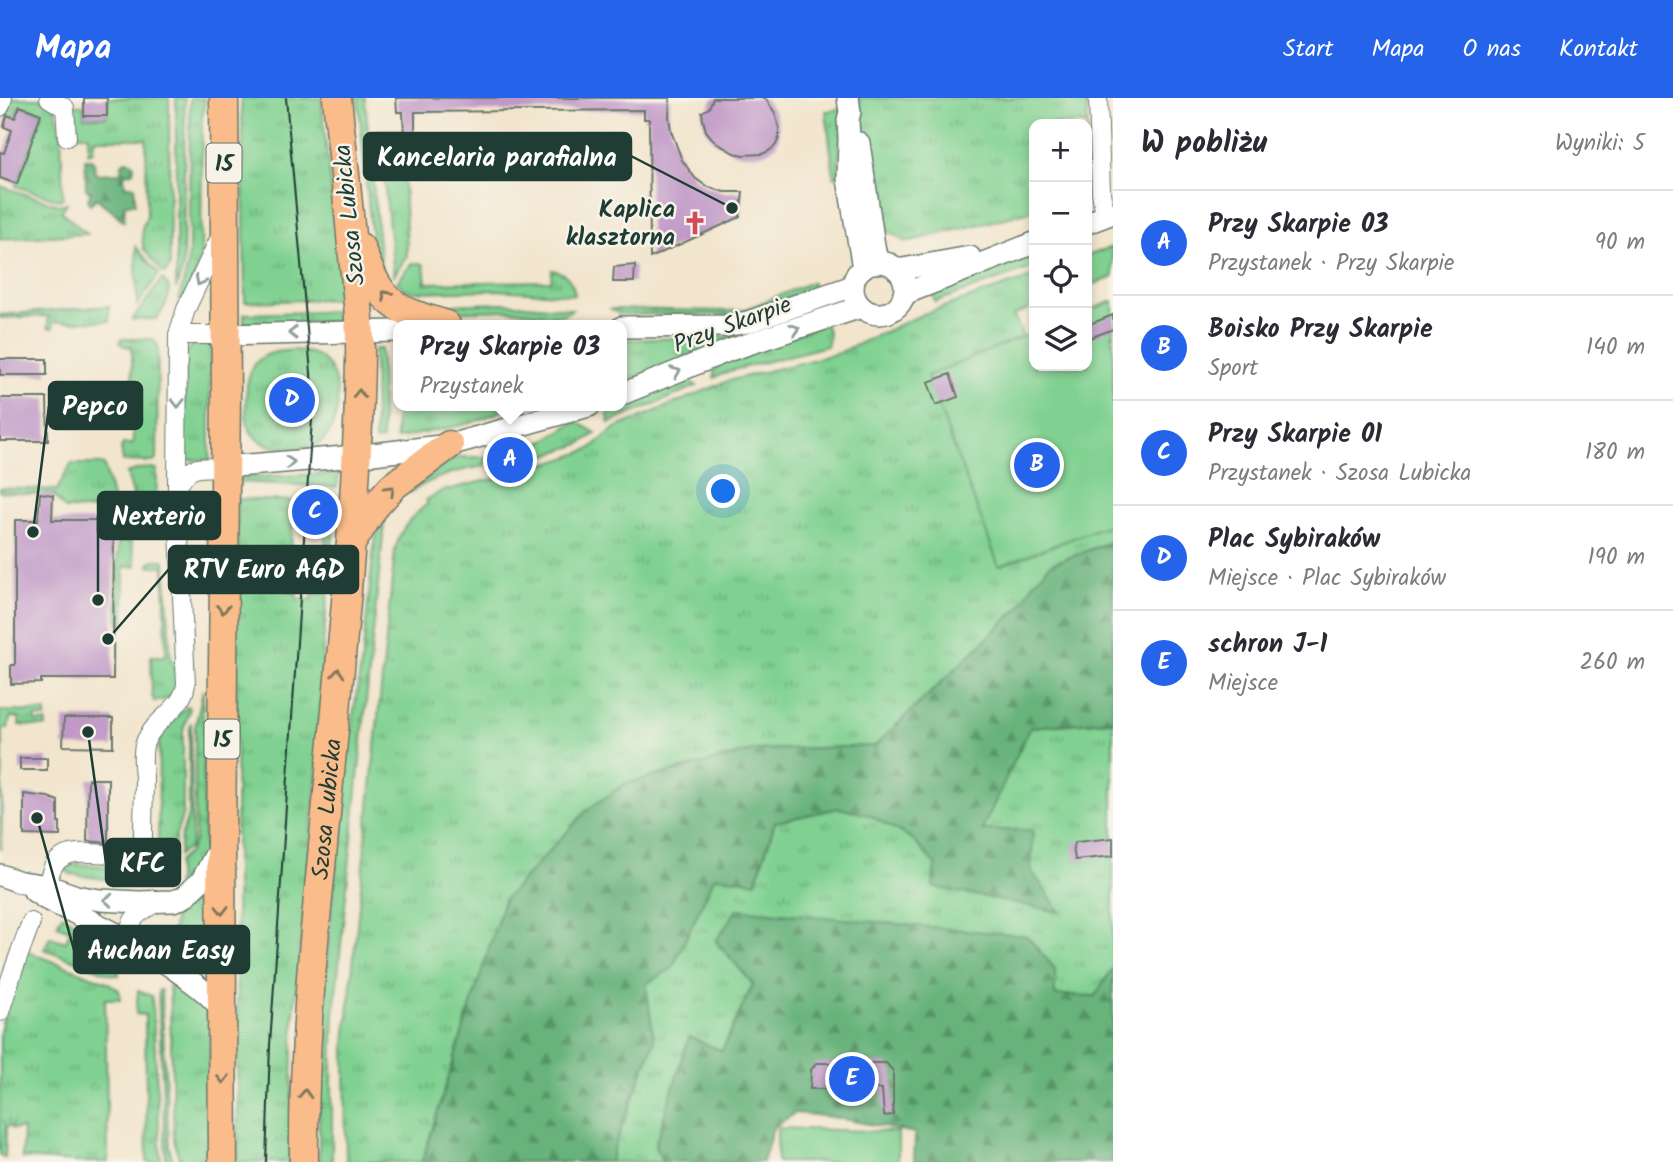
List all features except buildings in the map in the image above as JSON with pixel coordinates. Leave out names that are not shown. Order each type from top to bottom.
[{"type":"main road","name":"15","points":[[223,1162],[221,844],[224,98]]},
{"type":"main road","name":"Szosa Lubicka","points":[[304,1162],[306,1048],[350,544],[360,332],[337,98]]},
{"type":"main road","points":[[349,216],[375,281],[388,299],[404,310],[432,320]]},
{"type":"main road","points":[[350,544],[374,507],[393,486],[449,445]]},
{"type":"street","points":[[0,107],[3,98]]},
{"type":"street","points":[[49,98],[65,103],[67,136]]},
{"type":"street","points":[[1098,98],[1102,217]]},
{"type":"street","points":[[849,105],[848,181],[864,271],[856,301],[873,314],[887,313],[898,306],[904,294],[904,281],[864,271]]},
{"type":"street","points":[[47,893],[51,872],[60,859],[73,854],[123,853],[140,846],[143,837],[145,741],[185,693],[177,488],[178,335],[186,309],[224,227]]},
{"type":"street","name":"Przy Skarpie","points":[[627,327],[725,326],[748,323],[864,271],[1027,245]]},
{"type":"street","name":"Przy Skarpie","points":[[904,294],[1027,245]]},
{"type":"street","name":"Przy Skarpie","points":[[627,392],[730,350],[861,307]]},
{"type":"street","points":[[178,335],[225,327],[393,331]]},
{"type":"street","points":[[177,488],[184,474],[191,469],[356,456],[449,445],[571,411]]},
{"type":"street","points":[[47,893],[100,900],[173,901],[183,898],[202,880],[221,844]]},
{"type":"street","points":[[10,879],[47,893],[168,963],[204,991],[222,1011]]},
{"type":"street","points":[[128,939],[135,916],[158,902]]},
{"type":"street","points":[[0,1012],[31,922]]},
{"type":"green space","points":[[9,98],[40,98],[55,108],[61,131],[63,198],[59,200],[16,186],[42,113],[19,105],[15,117],[4,113]]},
{"type":"green space","points":[[108,98],[169,98],[170,266],[165,273],[143,248],[142,229],[147,215],[146,139],[94,139],[93,151],[88,153],[88,135],[73,135],[73,105],[83,105],[84,117],[107,117]]},
{"type":"green space","points":[[176,98],[185,98],[183,267],[176,289]]},
{"type":"green space","points":[[190,98],[205,98],[202,119],[201,255],[183,302],[179,299],[189,250]]},
{"type":"green space","points":[[241,98],[321,98],[343,299],[245,302]]},
{"type":"green space","points":[[358,98],[365,98],[382,277],[373,250]]},
{"type":"green space","points":[[859,98],[1086,98],[1087,119],[1029,119],[1029,212],[911,241],[904,241],[887,230],[877,230]]},
{"type":"green space","points":[[842,109],[838,175],[834,177],[826,111]]},
{"type":"green space","points":[[379,130],[402,130],[407,256],[394,275]]},
{"type":"green space","points":[[85,159],[94,162],[95,174],[121,173],[125,161],[134,165],[133,172],[124,174],[125,186],[135,186],[135,204],[125,204],[124,221],[96,198],[90,205],[88,198],[91,192],[86,189]]},
{"type":"green space","points":[[0,186],[59,205],[67,203],[61,211],[87,234],[0,239]]},
{"type":"green space","points":[[136,247],[159,274],[137,305]]},
{"type":"green space","points":[[1112,247],[1113,277],[1092,285],[1092,254]]},
{"type":"green space","points":[[1029,253],[1029,269],[935,302],[930,288]]},
{"type":"green space","points":[[412,263],[424,265],[426,283],[551,281],[552,270],[568,278],[575,295],[496,290],[413,292],[397,282]]},
{"type":"green space","points":[[1029,278],[1029,309],[1014,315],[1023,337],[928,377],[999,566],[1113,523],[1113,541],[1051,564],[1033,584],[1021,606],[875,746],[756,750],[625,784],[504,901],[422,1162],[346,1162],[345,1044],[395,550],[407,524],[428,503],[426,500],[442,491],[563,459],[590,449],[615,428],[728,381],[839,353],[923,314]]},
{"type":"green space","points":[[162,279],[169,290],[161,313],[156,319],[132,320]]},
{"type":"green space","points":[[812,282],[814,288],[741,315],[619,314],[611,309],[744,310]]},
{"type":"green space","points":[[1113,301],[1113,523],[999,566],[927,376],[1029,334],[1029,371],[1092,371],[1092,309]]},
{"type":"green space","points":[[503,303],[572,309],[558,316],[510,310],[439,312],[415,306]]},
{"type":"green space","points":[[109,306],[109,321],[53,322],[53,328],[48,328],[48,316],[0,318],[0,315]]},
{"type":"green space","points":[[344,311],[345,321],[244,324],[244,314]]},
{"type":"green space","points":[[825,324],[829,335],[827,346],[730,371],[714,378],[714,371],[721,362]]},
{"type":"green space","points":[[736,336],[733,340],[627,380],[627,340]]},
{"type":"green space","points":[[121,339],[153,339],[158,346],[157,459],[153,462],[123,461],[123,444],[133,444],[132,347],[124,346],[120,343]]},
{"type":"green space","points":[[210,344],[210,460],[188,460],[183,464],[186,353],[193,345]]},
{"type":"green space","points":[[374,349],[381,349],[382,440],[377,441],[375,440]]},
{"type":"green space","points":[[296,350],[318,356],[327,364],[337,387],[338,400],[333,425],[319,444],[282,448],[263,442],[250,430],[246,415],[247,387],[251,372],[260,359],[273,353]]},
{"type":"green space","points":[[686,378],[697,386],[609,423],[610,411],[627,411],[627,402]]},
{"type":"green space","points":[[396,411],[502,411],[471,423],[396,439]]},
{"type":"green space","points":[[577,422],[596,433],[580,444],[540,457],[537,445]]},
{"type":"green space","points":[[456,457],[488,457],[484,466],[446,475],[406,493]]},
{"type":"green space","points":[[71,464],[104,465],[114,506],[112,510],[65,509],[53,495],[0,492],[0,488],[57,490]]},
{"type":"green space","points":[[151,468],[157,470],[156,506],[137,511],[127,473]]},
{"type":"green space","points":[[339,473],[337,487],[238,482],[237,478]]},
{"type":"green space","points":[[237,499],[294,501],[288,592],[297,593],[297,599],[312,600],[312,594],[322,594],[328,503],[336,504],[323,646],[319,748],[294,1013],[290,1162],[238,1162]]},
{"type":"green space","points":[[386,507],[334,1013],[332,1162],[319,1162],[324,988],[346,762],[363,652],[374,547]]},
{"type":"green space","points":[[1113,541],[1113,720],[1030,727],[982,830],[1033,830],[1031,870],[1060,912],[933,887],[935,864],[911,838],[869,815],[839,808],[775,822],[756,882],[715,876],[672,968],[646,984],[654,1042],[610,1162],[422,1162],[504,900],[588,809],[625,784],[756,750],[875,746],[1021,606],[1033,584],[1051,564]]},
{"type":"green space","points":[[118,542],[131,542],[136,566],[124,567],[124,624],[119,624],[117,617]]},
{"type":"green space","points":[[154,560],[165,561],[171,662],[180,661],[176,688],[168,698],[154,701],[151,656],[166,656],[164,566],[149,566]]},
{"type":"green space","points":[[203,690],[204,857],[202,866],[176,891],[178,862],[189,852],[195,840],[195,728]]},
{"type":"green space","points":[[187,707],[190,708],[183,730],[183,813],[175,838],[173,861],[162,869],[158,858],[159,738],[165,727]]},
{"type":"green space","points":[[0,711],[46,712],[46,718],[36,717],[35,722],[46,722],[46,727],[19,725],[20,718],[10,717],[8,729],[3,729],[1,850]]},
{"type":"green space","points":[[1113,721],[1113,968],[1095,996],[1054,995],[716,941],[753,984],[722,1051],[689,1037],[655,1147],[663,1162],[610,1162],[654,1043],[646,984],[672,968],[715,876],[756,882],[775,822],[839,808],[869,815],[911,838],[936,864],[933,887],[1059,911],[1031,870],[981,830],[1030,727]]},
{"type":"green space","points":[[191,722],[192,839],[189,848],[179,855],[181,837],[189,813]]},
{"type":"green space","points":[[127,859],[127,871],[129,868],[136,868],[136,865],[154,865],[154,860],[159,872],[151,877],[129,881],[70,874],[66,870],[66,867],[76,864],[115,867]]},
{"type":"green space","points":[[207,891],[207,976],[171,948],[175,911],[197,901]]},
{"type":"green space","points":[[737,909],[1027,936],[1055,969],[1055,995],[1095,996],[1113,968],[1113,1162],[914,1162],[915,1133],[832,1117],[795,1113],[773,1128],[763,1162],[663,1162],[655,1147],[689,1037],[722,1051],[753,984],[716,941]]},
{"type":"green space","points":[[62,915],[117,946],[119,975],[44,949],[50,937],[66,942],[70,930],[57,925]]},
{"type":"green space","points":[[23,950],[107,982],[119,990],[121,999],[105,999],[108,1162],[22,1158],[23,1129],[12,1129],[11,1126],[6,1127],[5,1158],[0,1155],[0,1033],[8,992]]},
{"type":"green space","points":[[169,973],[208,1008],[209,1014],[209,1132],[203,1156],[193,1162],[180,1162],[174,1140]]},
{"type":"green space","points":[[161,990],[169,1146],[173,1162],[166,1161],[158,991]]},
{"type":"green space","points":[[138,991],[152,996],[161,1162],[147,1162],[145,1015],[136,1014]]},
{"type":"green space","points":[[777,1128],[898,1132],[898,1162],[777,1162]]},
{"type":"tram line","points":[[266,1162],[270,1045],[312,419],[311,373],[286,98]]},
{"type":"place","name":"Kancelaria parafialna","points":[[732,208]]},
{"type":"place","name":"Kaplica klasztorna","points":[[695,223]]},
{"type":"place","name":"Plac Sybiraków","points":[[292,400]]},
{"type":"place","name":"Przy Skarpie 03","points":[[510,460]]},
{"type":"place","name":"Boisko Przy Skarpie","points":[[1037,465]]},
{"type":"place","name":"Przy Skarpie 01","points":[[315,512]]},
{"type":"place","name":"Pepco","points":[[33,532]]},
{"type":"place","name":"Nexterio","points":[[98,600]]},
{"type":"place","name":"RTV Euro AGD","points":[[108,639]]},
{"type":"place","name":"KFC","points":[[88,732]]},
{"type":"place","name":"Auchan Easy","points":[[37,818]]},
{"type":"place","name":"schron J-1","points":[[852,1079]]}]
